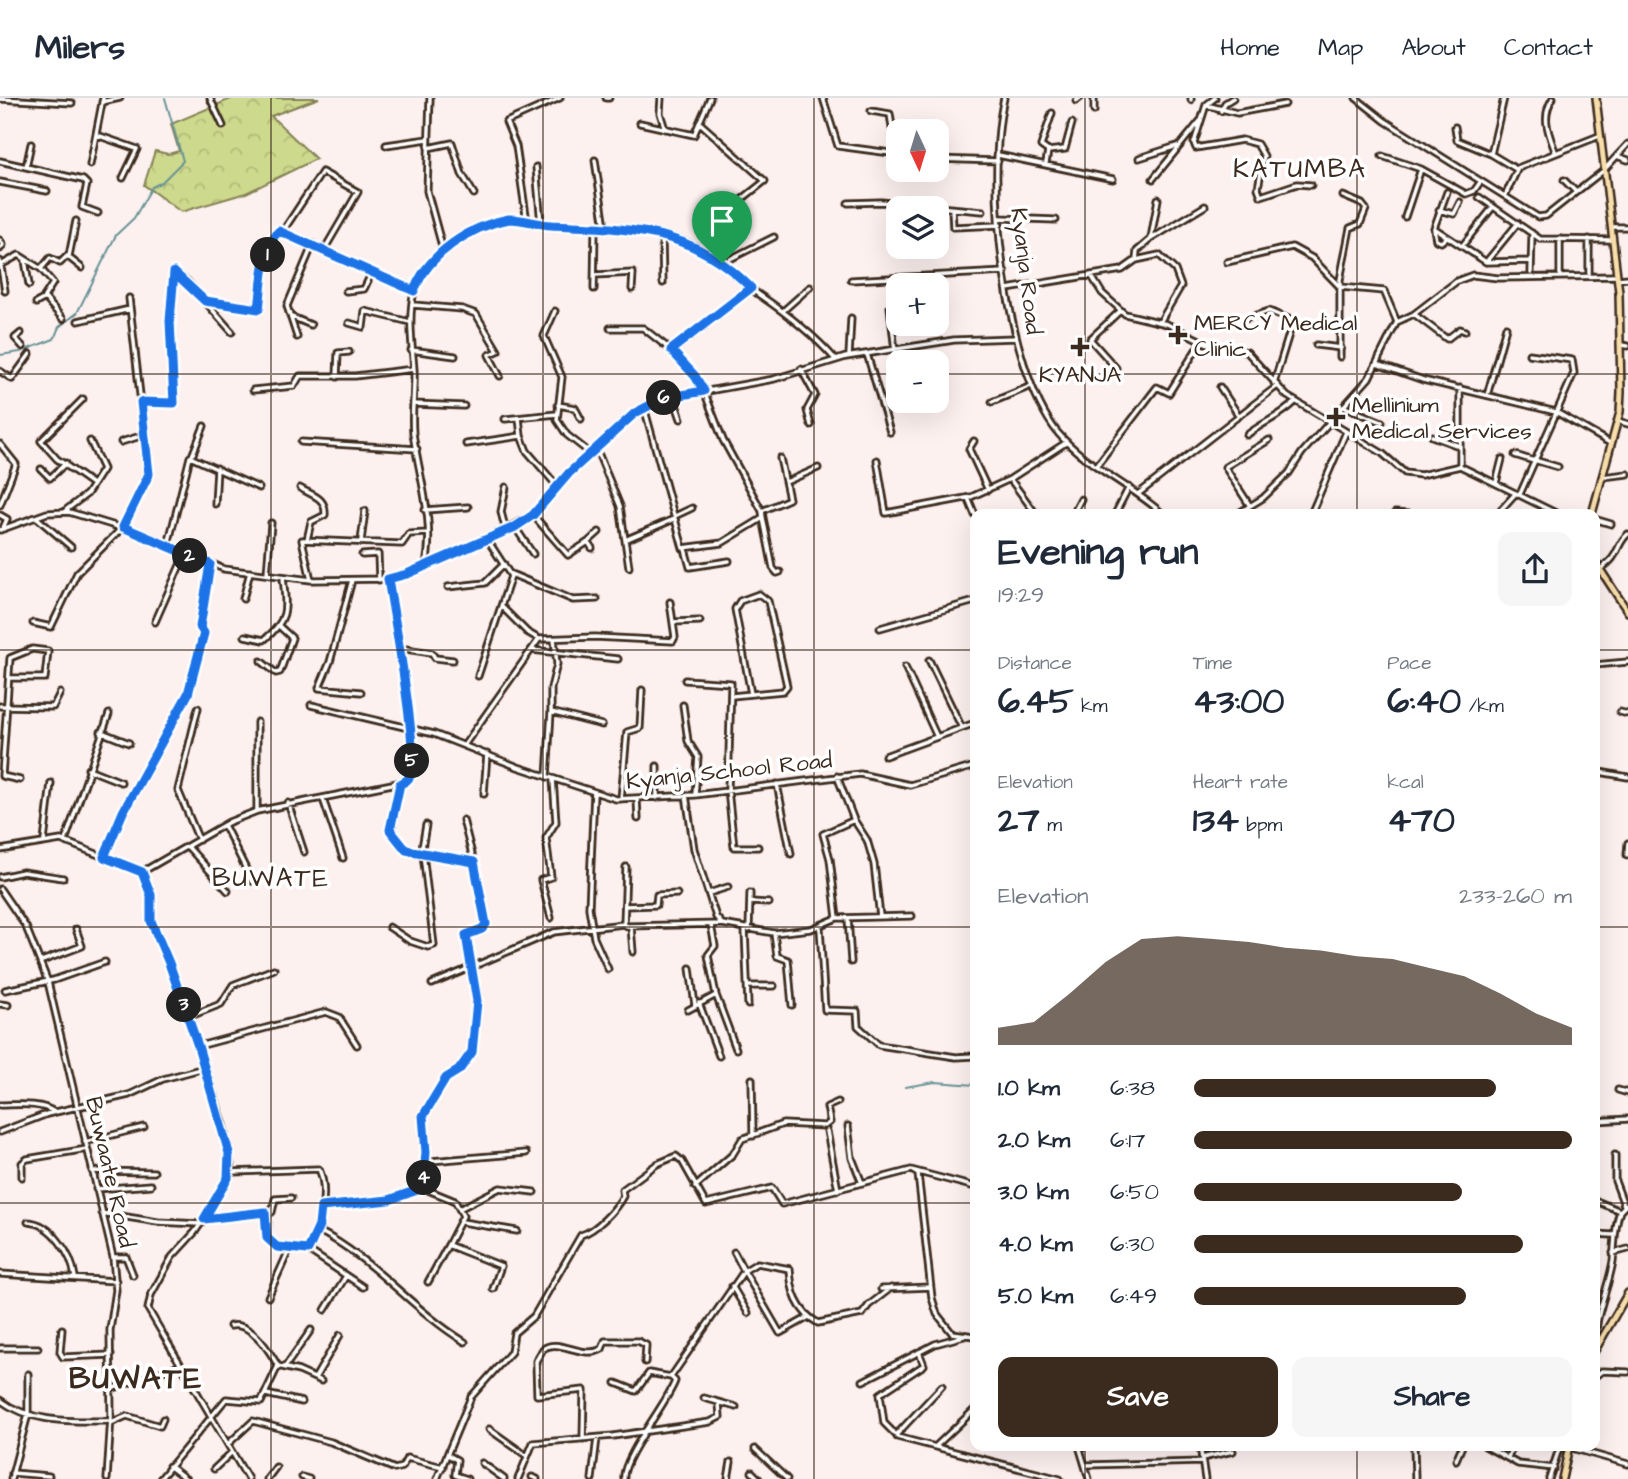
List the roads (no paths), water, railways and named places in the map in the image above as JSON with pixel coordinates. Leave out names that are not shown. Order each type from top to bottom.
[{"type":"main road","points":[[1593,509],[1621,404],[1618,277],[1603,171],[1597,98]]},
{"type":"main road","points":[[1600,569],[1628,612]]},
{"type":"main road","points":[[1600,1342],[1628,1293]]},
{"type":"main road","points":[[1562,1479],[1567,1451]]},
{"type":"street","points":[[90,165],[102,100],[120,98]]},
{"type":"street","points":[[210,98],[223,126]]},
{"type":"street","points":[[430,98],[427,191],[443,250]]},
{"type":"street","points":[[527,222],[516,146],[506,122],[559,98]]},
{"type":"street","points":[[661,98],[659,106],[665,129]]},
{"type":"street","points":[[640,122],[691,136],[700,123],[710,98]]},
{"type":"street","points":[[823,98],[838,146],[886,153]]},
{"type":"street","name":"Kyanja Road","points":[[1004,98],[998,155],[1000,226],[1016,338],[1031,386],[1041,408],[1068,442],[1157,509]]},
{"type":"street","points":[[1094,98],[1094,111]]},
{"type":"street","points":[[1215,98],[1206,105],[1196,148],[1245,140],[1262,150],[1264,161],[1259,195],[1297,184],[1311,185]]},
{"type":"street","points":[[1221,111],[1225,103],[1233,98]]},
{"type":"street","points":[[1356,98],[1385,121],[1538,217],[1546,216],[1603,171],[1628,144]]},
{"type":"street","points":[[1491,155],[1504,98]]},
{"type":"street","points":[[1553,98],[1546,111],[1546,124],[1555,151]]},
{"type":"street","points":[[0,99],[72,103]]},
{"type":"street","points":[[1206,105],[1221,111],[1253,111],[1285,104]]},
{"type":"street","points":[[871,111],[890,114],[891,119]]},
{"type":"street","points":[[1052,113],[1041,146],[1048,151],[1065,149],[1072,123]]},
{"type":"street","points":[[1153,179],[1201,119]]},
{"type":"street","points":[[700,123],[765,181],[736,204],[727,202],[715,213]]},
{"type":"street","points":[[1455,127],[1457,140],[1516,169]]},
{"type":"street","points":[[97,135],[137,149],[123,178]]},
{"type":"street","points":[[1505,196],[1516,169],[1555,151],[1599,136]]},
{"type":"street","points":[[386,145],[429,139]]},
{"type":"street","points":[[26,167],[32,144]]},
{"type":"street","points":[[428,148],[452,144],[461,170],[474,194]]},
{"type":"street","points":[[1139,159],[1177,146]]},
{"type":"street","points":[[1046,163],[1048,151]]},
{"type":"street","points":[[998,155],[1114,179]]},
{"type":"street","points":[[1382,156],[1421,169],[1466,194],[1474,191],[1480,181]]},
{"type":"street","points":[[1618,156],[1628,160]]},
{"type":"street","points":[[949,159],[998,161]]},
{"type":"street","points":[[595,160],[606,227]]},
{"type":"street","points":[[0,161],[80,179],[89,185],[82,207],[98,213]]},
{"type":"street","points":[[536,167],[541,224]]},
{"type":"street","points":[[1405,217],[1421,169]]},
{"type":"street","points":[[205,301],[259,309],[259,288],[275,234],[282,231],[323,172],[358,192],[324,250]]},
{"type":"street","points":[[1564,180],[1576,192]]},
{"type":"street","points":[[0,183],[47,191]]},
{"type":"street","points":[[1447,192],[1434,228],[1436,240],[1441,242],[1447,237]]},
{"type":"street","points":[[1340,357],[1340,287],[1349,231],[1351,226],[1360,224],[1366,209],[1362,204],[1343,196]]},
{"type":"street","points":[[1479,197],[1540,239],[1614,240]]},
{"type":"street","points":[[1151,239],[1158,199]]},
{"type":"street","points":[[1439,210],[1454,214],[1460,202]]},
{"type":"street","points":[[848,203],[983,211]]},
{"type":"street","points":[[1136,260],[1137,251],[1151,239],[1205,206]]},
{"type":"street","points":[[1462,246],[1493,207]]},
{"type":"street","points":[[952,209],[953,227],[1000,226]]},
{"type":"street","points":[[1000,218],[1056,220]]},
{"type":"street","points":[[426,565],[428,533],[413,404],[414,369],[410,322],[414,291],[424,272],[443,250],[502,220],[636,229],[698,247],[816,338],[835,359]]},
{"type":"street","points":[[41,269],[50,258],[61,263],[69,257],[76,221]]},
{"type":"street","points":[[1486,261],[1518,223]]},
{"type":"street","points":[[594,289],[595,227]]},
{"type":"street","points":[[1612,227],[1628,227]]},
{"type":"street","points":[[1434,228],[1486,261],[1531,261]]},
{"type":"street","points":[[282,231],[414,291]]},
{"type":"street","points":[[1531,273],[1532,233]]},
{"type":"street","points":[[663,237],[663,284]]},
{"type":"street","points":[[722,263],[774,237]]},
{"type":"street","points":[[1560,239],[1560,274]]},
{"type":"street","points":[[1589,239],[1589,273]]},
{"type":"street","points":[[0,240],[3,245],[0,249]]},
{"type":"street","points":[[297,337],[288,300],[313,244]]},
{"type":"street","points":[[1227,262],[1293,247],[1312,258],[1340,287],[1384,291],[1397,322]]},
{"type":"street","points":[[5,291],[1,263],[18,255],[41,269],[53,283],[45,298],[36,303]]},
{"type":"street","points":[[1007,289],[1126,269],[1136,260],[1155,255],[1163,256],[1178,276],[1180,293],[1160,322]]},
{"type":"street","points":[[69,257],[82,268]]},
{"type":"street","points":[[25,260],[29,285]]},
{"type":"street","points":[[141,402],[174,403],[170,321],[174,272],[205,301],[232,332]]},
{"type":"street","points":[[346,291],[364,289],[372,272]]},
{"type":"street","points":[[851,280],[1005,272]]},
{"type":"street","points":[[595,275],[632,273],[632,289]]},
{"type":"street","points":[[1091,275],[1102,293],[1120,311],[1131,317],[1160,322],[1201,342],[1244,350],[1275,385],[1295,402],[1330,421],[1410,474],[1460,466],[1546,509]]},
{"type":"street","points":[[1245,509],[1268,494],[1289,473],[1371,375],[1397,322],[1414,314],[1457,281],[1473,275],[1498,278],[1628,278]]},
{"type":"street","points":[[783,312],[810,287]]},
{"type":"street","points":[[671,350],[751,288]]},
{"type":"street","points":[[45,298],[63,319]]},
{"type":"street","points":[[33,623],[51,626],[78,571],[123,527],[149,474],[129,298]]},
{"type":"street","points":[[413,305],[473,311],[498,351],[489,355],[500,376]]},
{"type":"street","points":[[78,321],[130,309]]},
{"type":"street","points":[[349,323],[363,327],[365,311],[410,322]]},
{"type":"street","points":[[1116,368],[1090,339],[1120,311]]},
{"type":"street","points":[[1138,494],[1240,416],[1275,385],[1294,321],[1269,311],[1230,324]]},
{"type":"street","points":[[555,312],[544,336],[562,377],[557,415],[562,431],[590,453]]},
{"type":"street","points":[[1414,314],[1447,339],[1460,329],[1465,331]]},
{"type":"street","points":[[290,316],[311,325]]},
{"type":"street","points":[[849,356],[851,318]]},
{"type":"street","points":[[1488,393],[1506,327]]},
{"type":"street","points":[[610,328],[643,328],[671,350],[695,376],[704,391],[723,440],[762,511],[773,568],[777,573],[780,572]]},
{"type":"street","points":[[21,333],[15,338],[23,347]]},
{"type":"street","points":[[900,350],[954,340],[1016,338]]},
{"type":"street","points":[[1097,464],[1157,387],[1168,393],[1201,342]]},
{"type":"street","points":[[1316,345],[1341,348]]},
{"type":"street","points":[[1620,345],[1628,346]]},
{"type":"street","points":[[411,350],[455,356]]},
{"type":"street","points":[[337,377],[338,353],[349,352]]},
{"type":"street","points":[[1,530],[36,517],[65,511],[123,527],[210,564],[311,580],[388,579],[506,531],[533,515],[590,453],[622,422],[644,407],[673,396],[774,379],[835,359],[886,352]]},
{"type":"street","points":[[0,371],[12,379],[30,354]]},
{"type":"street","points":[[867,354],[890,432]]},
{"type":"street","points":[[1502,509],[1518,493],[1573,375],[1573,361],[1529,354]]},
{"type":"street","points":[[1377,364],[1405,375],[1488,393],[1556,412],[1610,443]]},
{"type":"street","points":[[254,390],[293,386],[298,376],[337,377],[414,369]]},
{"type":"street","points":[[801,369],[815,395],[807,410],[811,425]]},
{"type":"street","points":[[992,402],[1031,386]]},
{"type":"street","points":[[1220,387],[1240,416]]},
{"type":"street","points":[[1460,388],[1460,466]]},
{"type":"street","points":[[673,396],[681,419]]},
{"type":"street","points":[[83,399],[41,441],[57,459],[92,483]]},
{"type":"street","points":[[1247,435],[1261,424],[1275,419],[1295,402]]},
{"type":"street","points":[[413,404],[464,406]]},
{"type":"street","points":[[558,405],[575,408],[581,419]]},
{"type":"street","points":[[644,407],[690,568],[729,561]]},
{"type":"street","points":[[1344,407],[1382,422]]},
{"type":"street","points":[[505,418],[557,415]]},
{"type":"street","points":[[519,418],[521,436],[527,451],[558,487]]},
{"type":"street","points":[[1618,421],[1628,424]]},
{"type":"street","points":[[168,545],[191,456],[204,425]]},
{"type":"street","points":[[1313,509],[1346,432]]},
{"type":"street","points":[[121,442],[144,435]]},
{"type":"street","points":[[466,444],[521,436]]},
{"type":"street","points":[[1432,436],[1459,446]]},
{"type":"street","points":[[1250,506],[1225,467],[1269,440]]},
{"type":"street","points":[[65,511],[86,494],[104,465],[90,441]]},
{"type":"street","points":[[974,441],[969,449],[988,490]]},
{"type":"street","points":[[301,442],[417,449]]},
{"type":"street","points":[[877,460],[885,513],[968,498],[1010,479],[1068,442]]},
{"type":"street","points":[[0,444],[16,464],[0,505]]},
{"type":"street","points":[[596,448],[620,506],[629,567]]},
{"type":"street","points":[[1515,455],[1558,467]]},
{"type":"street","points":[[191,456],[259,488]]},
{"type":"street","points":[[762,511],[789,499],[780,458]]},
{"type":"street","points":[[1496,483],[1502,459]]},
{"type":"street","points":[[41,469],[50,478],[66,463]]},
{"type":"street","points":[[215,503],[217,468]]},
{"type":"street","points":[[786,482],[818,468]]},
{"type":"street","points":[[1600,477],[1628,474]]},
{"type":"street","points":[[1010,479],[1032,509]]},
{"type":"street","points":[[506,486],[501,512],[506,531]]},
{"type":"street","points":[[1118,509],[1129,487]]},
{"type":"street","points":[[300,488],[322,499],[325,505],[325,515],[311,522],[307,540]]},
{"type":"street","points":[[968,498],[973,509]]},
{"type":"street","points":[[1076,509],[1081,499]]},
{"type":"street","points":[[425,510],[468,507]]},
{"type":"street","points":[[625,540],[692,508]]},
{"type":"street","points":[[361,541],[365,511]]},
{"type":"street","points":[[0,515],[7,519],[1,530]]},
{"type":"street","points":[[533,515],[568,555],[598,532]]},
{"type":"street","points":[[36,517],[71,547]]},
{"type":"street","points":[[685,549],[725,542],[763,518]]},
{"type":"street","points":[[1600,521],[1611,524]]},
{"type":"street","points":[[267,573],[271,523]]},
{"type":"street","points":[[515,527],[533,554]]},
{"type":"street","points":[[311,580],[302,542],[361,541],[402,544],[409,534],[428,533]]},
{"type":"street","points":[[1600,569],[1616,557],[1622,539],[1628,534]]},
{"type":"street","points":[[487,539],[511,574],[573,600],[597,599]]},
{"type":"street","points":[[588,542],[592,548]]},
{"type":"street","points":[[155,622],[185,554]]},
{"type":"street","points":[[362,555],[378,554],[379,580]]},
{"type":"street","points":[[104,857],[123,812],[188,694],[204,633],[200,627],[210,564]]},
{"type":"street","points":[[448,587],[485,583],[504,564]]},
{"type":"street","points":[[243,599],[250,572]]},
{"type":"street","points":[[478,676],[511,574]]},
{"type":"street","points":[[245,636],[264,640],[279,626],[287,611],[283,577]]},
{"type":"street","points":[[142,872],[223,825],[257,811],[407,781],[412,770],[410,728],[388,579]]},
{"type":"street","points":[[352,580],[330,662],[319,688],[361,692]]},
{"type":"street","points":[[733,696],[783,691],[787,686],[768,601],[761,594],[740,601],[735,609],[751,694]]},
{"type":"street","points":[[502,607],[527,632],[539,639],[673,641],[675,637],[670,602]]},
{"type":"street","points":[[880,628],[970,604]]},
{"type":"street","points":[[673,622],[700,621]]},
{"type":"street","points":[[261,661],[275,673],[280,672],[292,638],[279,626]]},
{"type":"street","points":[[465,744],[539,639]]},
{"type":"street","points":[[551,918],[541,880],[551,877],[546,838],[556,822],[550,778],[551,688],[557,664],[554,639]]},
{"type":"street","points":[[399,648],[432,653],[435,658],[453,660]]},
{"type":"street","points":[[9,677],[45,678],[48,651],[36,649],[10,658],[2,776],[20,780]]},
{"type":"street","points":[[531,650],[618,659]]},
{"type":"street","points":[[929,660],[962,728]]},
{"type":"street","points":[[1600,664],[1628,662]]},
{"type":"street","points":[[905,667],[937,737]]},
{"type":"street","points":[[685,680],[729,681],[733,696],[728,790],[734,847],[758,847]]},
{"type":"street","points":[[621,799],[627,732],[640,728],[642,690]]},
{"type":"street","points":[[0,706],[53,707],[60,693]]},
{"type":"street","name":"Kyanja School Road","points":[[311,705],[465,744],[550,778],[621,799],[695,795],[863,774],[910,785],[970,767]]},
{"type":"street","points":[[683,705],[688,741],[698,754],[695,795]]},
{"type":"street","points":[[198,708],[178,790],[199,840]]},
{"type":"street","points":[[551,712],[602,726]]},
{"type":"street","points":[[1620,712],[1628,714]]},
{"type":"street","points":[[65,841],[108,714]]},
{"type":"street","points":[[257,722],[257,811]]},
{"type":"street","points":[[886,756],[970,725]]},
{"type":"street","points":[[101,732],[129,743]]},
{"type":"street","points":[[484,794],[487,754]]},
{"type":"street","points":[[657,766],[657,798]]},
{"type":"street","points":[[88,769],[121,782]]},
{"type":"street","points":[[1600,772],[1628,777]]},
{"type":"street","points":[[836,776],[854,820],[867,840],[874,864],[880,917]]},
{"type":"street","points":[[44,841],[51,783]]},
{"type":"street","points":[[400,784],[390,830],[399,838],[403,848],[422,854],[474,862]]},
{"type":"street","points":[[777,785],[791,854]]},
{"type":"street","points":[[594,792],[589,908],[591,926],[608,969]]},
{"type":"street","points":[[686,795],[691,835],[716,917],[722,924]]},
{"type":"street","points":[[323,799],[343,858]]},
{"type":"street","points":[[637,799],[638,819]]},
{"type":"street","points":[[288,803],[303,852]]},
{"type":"street","points":[[423,1188],[426,1164],[423,1116],[446,1078],[459,1070],[472,1052],[477,1001],[466,935],[482,929],[486,924],[463,820]]},
{"type":"street","points":[[837,918],[830,859],[823,834],[854,820]]},
{"type":"street","points":[[223,825],[252,881]]},
{"type":"street","points":[[389,927],[410,942],[428,947],[433,944],[422,854],[426,825]]},
{"type":"street","points":[[0,850],[44,841],[65,841],[142,872],[151,895],[153,929],[169,963],[223,1124],[231,1172],[202,1221],[172,1257],[148,1303],[150,1314],[248,1479]]},
{"type":"street","points":[[1627,855],[1628,843]]},
{"type":"street","points":[[188,847],[228,891]]},
{"type":"street","points":[[624,924],[626,867]]},
{"type":"street","points":[[0,877],[23,872],[64,878]]},
{"type":"street","points":[[709,894],[728,887]]},
{"type":"street","name":"Buwaate Road","points":[[0,889],[21,918],[42,961],[113,1257],[116,1281],[107,1479]]},
{"type":"street","points":[[748,1005],[747,930],[750,892]]},
{"type":"street","points":[[625,906],[656,905],[657,895],[677,894]]},
{"type":"street","points":[[749,902],[769,903]]},
{"type":"street","points":[[432,984],[554,932],[591,926],[722,924],[774,933],[820,927],[837,918],[912,916]]},
{"type":"street","points":[[848,918],[851,962]]},
{"type":"street","points":[[711,925],[715,949],[708,957],[716,996],[736,1049]]},
{"type":"street","points":[[631,927],[633,952]]},
{"type":"street","points":[[820,927],[825,1010],[857,1011],[858,1026],[879,1045],[956,1057],[970,1056]]},
{"type":"street","points":[[42,961],[82,947],[76,929]]},
{"type":"street","points":[[774,933],[777,956],[788,960],[792,1005]]},
{"type":"street","points":[[5,990],[48,982],[105,962]]},
{"type":"street","points":[[690,968],[697,1004],[719,1056]]},
{"type":"street","points":[[188,1017],[221,1004],[233,985],[274,969]]},
{"type":"street","points":[[748,986],[774,986]]},
{"type":"street","points":[[688,1010],[716,996]]},
{"type":"street","points":[[0,1004],[8,1005]]},
{"type":"street","points":[[198,1046],[327,1012],[339,1017],[358,1045]]},
{"type":"street","points":[[0,1132],[54,1112],[129,1095],[163,1079],[204,1068]]},
{"type":"street","points":[[752,1079],[753,1136]]},
{"type":"street","points":[[1618,1090],[1628,1093]]},
{"type":"street","points":[[695,1187],[733,1154],[742,1139],[783,1124],[825,1126],[830,1122],[827,1107],[838,1102]]},
{"type":"street","points":[[0,1105],[44,1107],[54,1112]]},
{"type":"street","points":[[1600,1121],[1628,1119]]},
{"type":"street","points":[[848,1126],[852,1157],[862,1183]]},
{"type":"street","points":[[85,1142],[144,1127]]},
{"type":"street","points":[[827,1131],[838,1190]]},
{"type":"street","points":[[22,1177],[22,1163],[27,1159],[87,1149]]},
{"type":"street","points":[[426,1164],[491,1154],[526,1153]]},
{"type":"street","points":[[1600,1299],[1613,1253],[1620,1211],[1626,1204],[1615,1181],[1615,1155]]},
{"type":"street","points":[[437,1479],[471,1397],[511,1352],[514,1333],[534,1316],[581,1235],[590,1233],[609,1215],[623,1196],[622,1190],[657,1164],[676,1156],[706,1204],[772,1188],[782,1204],[911,1170],[970,1186]]},
{"type":"street","points":[[231,1172],[317,1168],[323,1182],[321,1207],[317,1230],[308,1250]]},
{"type":"street","points":[[92,1171],[154,1172]]},
{"type":"street","points":[[919,1172],[930,1287],[937,1314],[952,1332],[964,1336]]},
{"type":"street","points":[[96,1189],[151,1185]]},
{"type":"street","points":[[321,1207],[389,1200],[423,1188],[455,1201],[461,1208],[462,1222],[428,1282]]},
{"type":"street","points":[[461,1208],[500,1188],[534,1192]]},
{"type":"street","points":[[291,1199],[275,1199],[272,1212],[268,1215],[269,1240],[277,1247],[308,1250],[363,1287]]},
{"type":"street","points":[[1600,1203],[1620,1211]]},
{"type":"street","points":[[102,1213],[158,1222],[202,1221],[263,1212],[268,1215]]},
{"type":"street","points":[[27,1222],[45,1227],[71,1260],[75,1277]]},
{"type":"street","points":[[462,1222],[517,1231]]},
{"type":"street","points":[[317,1230],[365,1260],[416,1308],[465,1342]]},
{"type":"street","points":[[1600,1234],[1614,1235]]},
{"type":"street","points":[[448,1245],[499,1265],[501,1270],[493,1289]]},
{"type":"street","points":[[268,1297],[290,1248]]},
{"type":"street","points":[[1613,1253],[1628,1249]]},
{"type":"street","points":[[734,1252],[780,1333],[809,1317]]},
{"type":"street","points":[[113,1257],[126,1257],[134,1275]]},
{"type":"street","points":[[671,1377],[732,1286],[744,1271],[757,1263],[790,1269],[794,1297],[809,1317],[820,1324],[862,1314],[869,1304],[891,1288]]},
{"type":"street","points":[[0,1274],[116,1281]]},
{"type":"street","points":[[325,1310],[346,1276]]},
{"type":"street","points":[[732,1286],[748,1313]]},
{"type":"street","points":[[881,1289],[930,1287]]},
{"type":"street","points":[[230,1326],[241,1325],[255,1335],[269,1349],[278,1366]]},
{"type":"street","points":[[62,1329],[62,1357],[111,1355]]},
{"type":"street","points":[[285,1367],[311,1330]]},
{"type":"street","points":[[315,1378],[340,1335]]},
{"type":"street","points":[[863,1381],[935,1344],[970,1336]]},
{"type":"street","points":[[583,1439],[584,1390],[537,1395],[536,1361],[543,1349],[553,1346],[588,1354],[602,1349],[606,1341],[638,1340],[646,1345],[645,1362]]},
{"type":"street","points":[[0,1348],[38,1348]]},
{"type":"street","points":[[919,1352],[924,1365],[880,1392],[884,1423],[896,1436],[1060,1479]]},
{"type":"street","points":[[111,1389],[180,1365]]},
{"type":"street","points":[[278,1366],[321,1381]]},
{"type":"street","points":[[160,1479],[228,1398],[258,1403],[278,1366]]},
{"type":"street","points":[[1600,1373],[1628,1372]]},
{"type":"street","points":[[616,1383],[636,1391],[647,1373],[671,1377]]},
{"type":"street","points":[[11,1479],[27,1414],[27,1374]]},
{"type":"street","points":[[624,1479],[624,1472],[644,1431],[674,1386],[671,1377]]},
{"type":"street","points":[[896,1436],[942,1386]]},
{"type":"street","points":[[265,1394],[302,1402]]},
{"type":"street","points":[[704,1398],[736,1407]]},
{"type":"street","points":[[0,1400],[27,1414],[57,1421],[111,1422],[127,1416],[160,1426],[163,1419]]},
{"type":"street","points":[[518,1479],[533,1443],[597,1438],[715,1420],[721,1415],[719,1403]]},
{"type":"street","points":[[936,1446],[970,1414]]},
{"type":"street","points":[[228,1444],[247,1423],[255,1421],[331,1442],[395,1469],[402,1467],[407,1458],[443,1466]]},
{"type":"street","points":[[489,1429],[527,1456]]},
{"type":"street","points":[[592,1479],[597,1438]]},
{"type":"street","points":[[755,1449],[787,1479]]},
{"type":"street","points":[[1081,1451],[1089,1479]]},
{"type":"street","points":[[1201,1451],[1205,1479]]},
{"type":"street","points":[[1086,1465],[1202,1460],[1233,1451]]},
{"type":"street","points":[[1414,1451],[1415,1479]]},
{"type":"street","points":[[1456,1460],[1460,1451]]},
{"type":"street","points":[[1495,1451],[1521,1465],[1555,1468]]},
{"type":"street","points":[[1508,1458],[1510,1451]]},
{"type":"street","points":[[1549,1479],[1559,1451]]},
{"type":"street","points":[[1585,1451],[1628,1464]]},
{"type":"street","points":[[214,1469],[232,1452]]},
{"type":"street","points":[[448,1455],[457,1460],[455,1475],[467,1479]]},
{"type":"street","points":[[728,1479],[730,1462]]},
{"type":"street","points":[[482,1463],[504,1479]]},
{"type":"street","points":[[169,1466],[186,1479]]},
{"type":"street","points":[[267,1479],[276,1467]]},
{"type":"street","points":[[238,1479],[244,1471]]},
{"type":"street","points":[[752,1472],[759,1479]]},
{"type":"street","points":[[12,1473],[49,1476]]},
{"type":"street","points":[[302,1478],[309,1479]]},
{"type":"waterway","points":[[0,355],[20,352],[54,339],[59,327],[77,313],[116,235],[134,218],[152,187],[162,182],[183,161],[165,98]]},
{"type":"waterway","points":[[905,1087],[935,1082],[970,1085]]},
{"type":"place","name":"MERCY Medical Clinic","points":[[1178,335]]},
{"type":"place","name":"KYANJA","points":[[1080,347]]},
{"type":"place","name":"Mellinium Medical Services","points":[[1336,417]]},
{"type":"district","name":"KATUMBA","points":[[1300,168]]},
{"type":"district","name":"BUWATE","points":[[271,877]]},
{"type":"district","name":"BUWATE","points":[[136,1378]]}]
